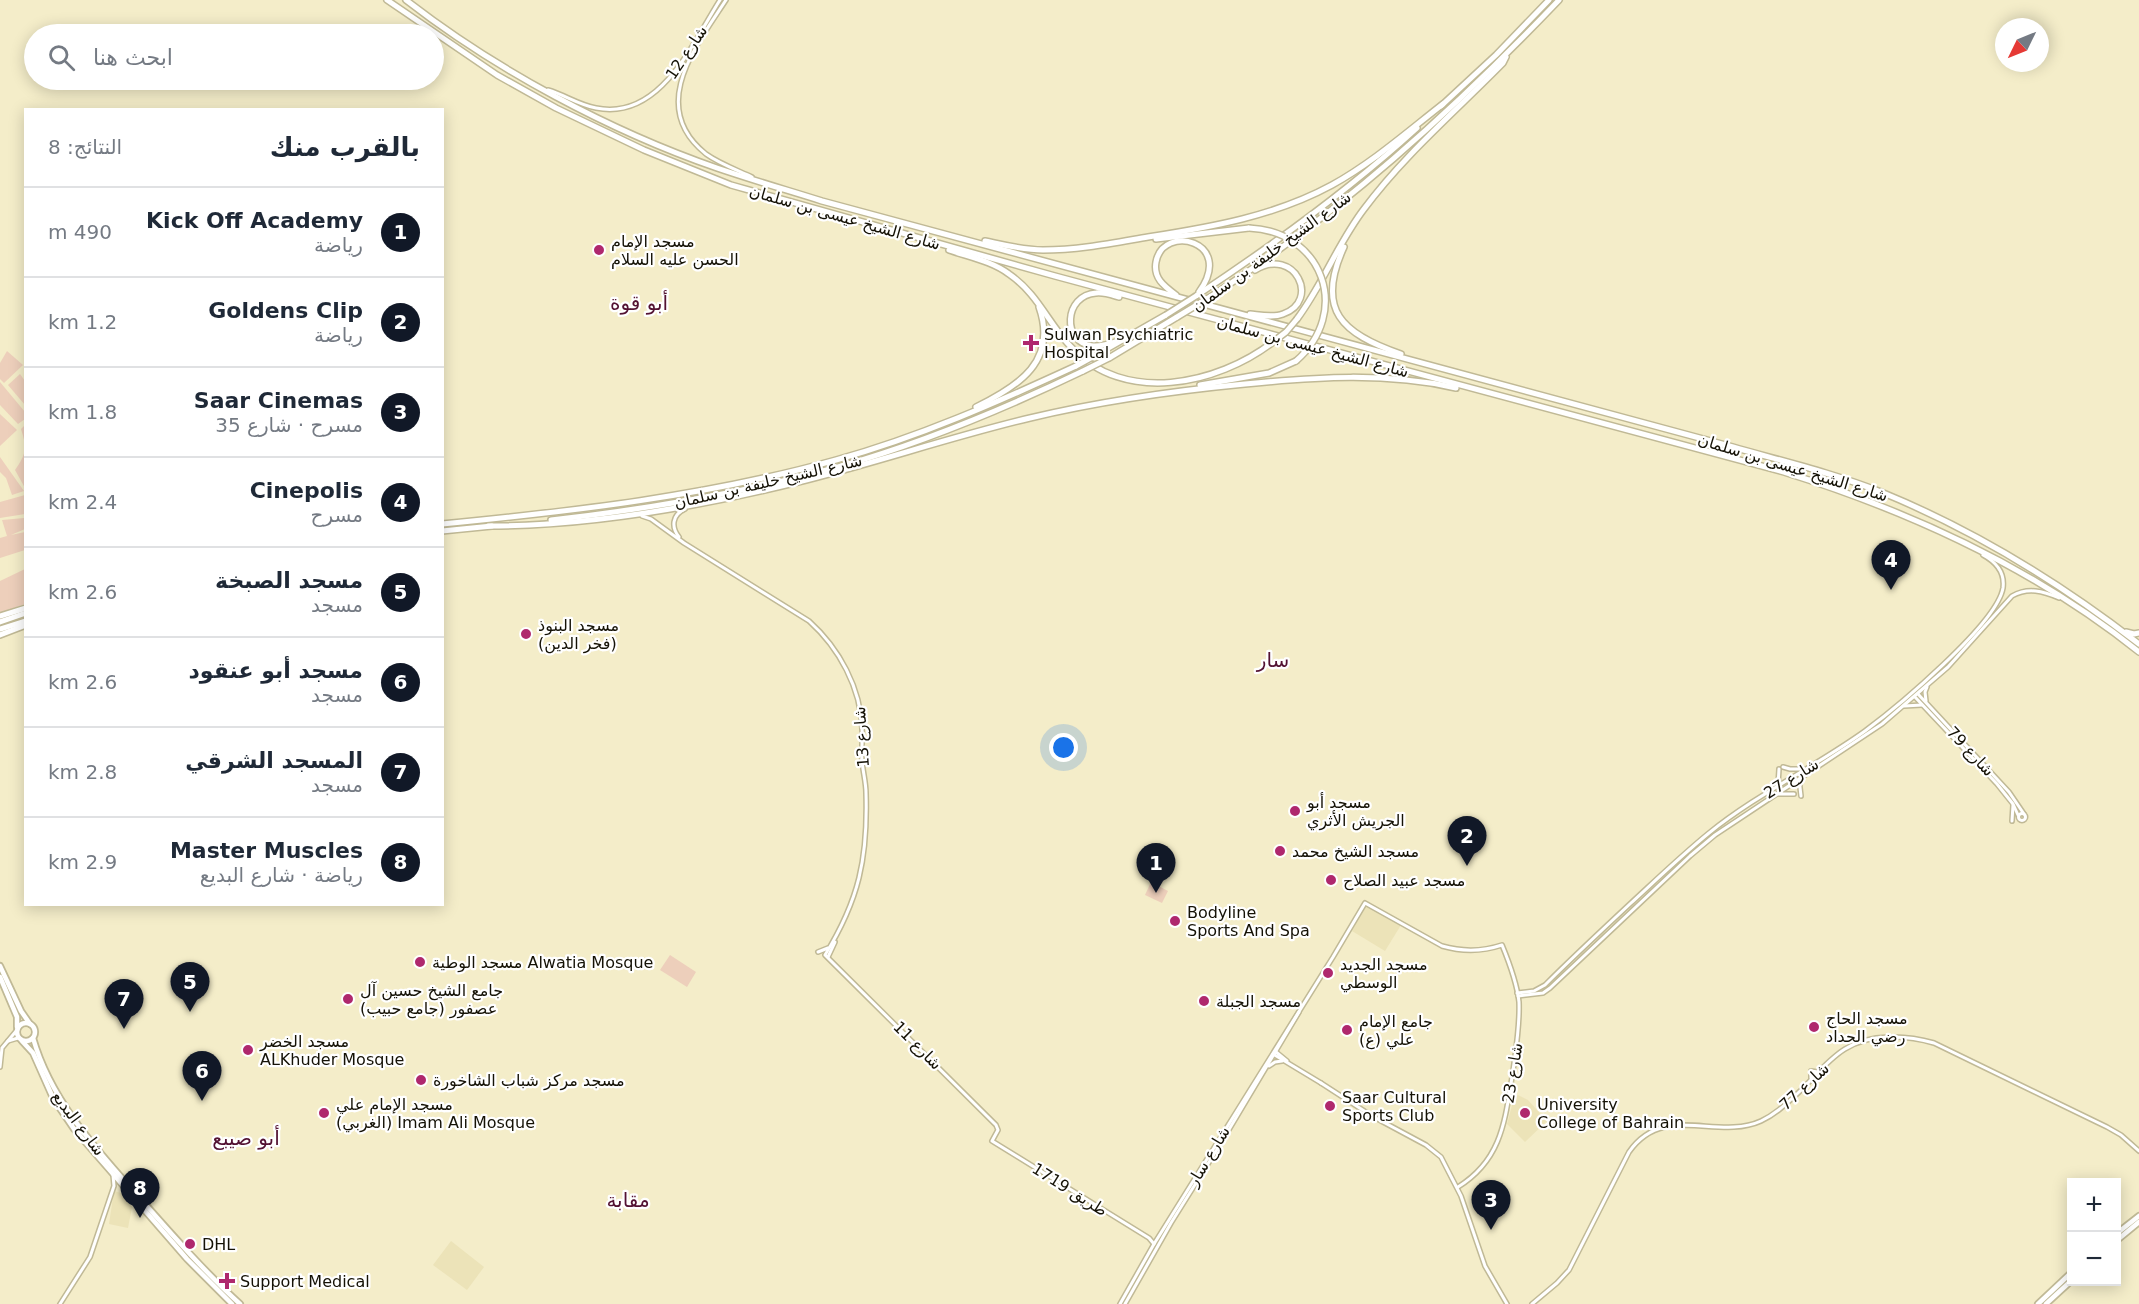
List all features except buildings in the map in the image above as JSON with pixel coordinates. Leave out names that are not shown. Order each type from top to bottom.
[{"type":"highway","name":"شارع الشيخ عيسى بن سلمان","points":[[387,0],[422,24]]},
{"type":"highway","name":"شارع الشيخ عيسى بن سلمان","points":[[406,0],[440,24]]},
{"type":"highway","name":"شارع الشيخ خليفة بن سلمان","points":[[444,524],[567,512],[663,498],[727,486],[837,460],[1011,396],[1076,366],[1196,296],[1274,244],[1329,202],[1406,138],[1496,55],[1549,0]]},
{"type":"highway","name":"شارع الشيخ خليفة بن سلمان","points":[[444,531],[630,510],[705,498],[840,466],[956,427],[1083,371],[1178,317],[1235,281],[1326,214],[1398,157],[1465,96],[1559,0]]},
{"type":"highway","name":"شارع الشيخ عيسى بن سلمان","points":[[444,27],[466,42],[596,117],[717,168],[1237,314],[1801,466],[1878,492],[1925,512],[2004,552],[2071,594],[2139,644]]},
{"type":"highway","name":"شارع الشيخ عيسى بن سلمان","points":[[444,39],[497,75],[556,108],[624,141],[730,185],[1496,396],[1784,472],[1885,506],[1965,542],[2021,572],[2069,602],[2139,652]]},
{"type":"highway","points":[[905,235],[994,265],[1009,273],[1037,299],[1062,338],[1079,356],[1102,371],[1134,381],[1151,383],[1206,377],[1244,362],[1273,342],[1297,319],[1324,278],[1355,222],[1389,176],[1503,63],[1507,54]]},
{"type":"highway","points":[[1116,243],[1247,218],[1304,199],[1356,171],[1443,104]]},
{"type":"highway","points":[[1355,222],[1332,279],[1332,296],[1336,312],[1348,327],[1361,337],[1430,365]]},
{"type":"highway","points":[[488,526],[530,525],[613,517],[705,503],[780,486],[1030,418],[1269,373],[1296,361],[1311,346],[1325,315],[1326,295],[1320,273],[1308,254],[1292,240],[1272,231],[1249,228],[1044,250],[1016,248],[948,234]]},
{"type":"highway","points":[[1181,298],[1164,286],[1156,272],[1156,259],[1160,251],[1173,242],[1194,242],[1206,252],[1210,272],[1208,280],[1196,296]]},
{"type":"highway","points":[[1235,281],[1259,268],[1277,263],[1296,274],[1302,289],[1297,304],[1285,314],[1277,316],[1237,314]]},
{"type":"highway","points":[[952,419],[1006,391],[1030,371],[1038,361],[1044,346],[1043,319],[1039,307],[1026,288]]},
{"type":"highway","points":[[1125,339],[1095,346],[1079,340],[1071,326],[1071,312],[1075,304],[1088,294],[1099,292],[1148,301]]},
{"type":"highway","points":[[1166,392],[1292,379],[1364,376],[1417,380],[1496,396]]},
{"type":"highway","points":[[876,460],[956,427]]},
{"type":"highway","points":[[0,616],[24,609]]},
{"type":"highway","points":[[0,622],[24,614]]},
{"type":"highway","points":[[0,629],[24,623]]},
{"type":"highway","points":[[0,635],[24,624]]},
{"type":"highway","points":[[2118,628],[2132,634],[2139,633]]},
{"type":"main road","points":[[0,966],[21,1011],[35,1029],[33,1038],[28,1041],[20,1039],[17,1017],[0,977]]},
{"type":"main road","points":[[17,1029],[24,1023],[30,1024]]},
{"type":"main road","name":"شارع البديع","points":[[33,1038],[50,1082],[69,1114],[192,1257],[240,1304]]},
{"type":"main road","name":"شارع البديع","points":[[20,1039],[33,1053],[59,1109],[112,1174],[193,1266],[232,1304]]},
{"type":"main road","points":[[2119,1232],[2139,1216]]},
{"type":"main road","points":[[2121,1237],[2139,1222]]},
{"type":"main road","points":[[2038,1304],[2067,1277]]},
{"type":"main road","points":[[2046,1304],[2067,1285]]},
{"type":"street","name":"شارع 12","points":[[544,88],[588,106],[605,110],[623,109],[645,101],[667,81],[720,0]]},
{"type":"street","name":"شارع 12","points":[[726,0],[683,73],[678,94],[680,113],[687,131],[705,152],[720,162],[764,183]]},
{"type":"street","points":[[684,543],[674,527],[676,515],[686,508],[705,503]]},
{"type":"street","name":"شارع 13","points":[[613,517],[647,517],[684,543],[809,621],[818,629],[839,658],[857,693],[866,791],[864,858],[851,908],[827,956]]},
{"type":"street","name":"شارع 27","points":[[1517,994],[1543,993],[1550,988],[1696,851],[1730,823],[1864,737],[1904,706],[1992,611],[2001,593],[2003,578],[2000,570],[1994,562],[1965,542]]},
{"type":"street","name":"شارع 27","points":[[1526,993],[1545,985],[1702,839],[1733,815],[1861,734],[1929,684],[1974,640],[2006,602],[2019,592],[2040,591],[2069,602]]},
{"type":"street","points":[[1904,706],[1925,704],[1925,692],[1929,684]]},
{"type":"street","name":"شارع 79","points":[[1915,694],[1925,704],[2009,792],[2024,814],[2025,817],[2022,820],[2019,819],[2013,804],[1997,783],[1925,704]]},
{"type":"street","points":[[1778,786],[1781,768],[1804,768]]},
{"type":"street","points":[[1799,779],[1801,796]]},
{"type":"street","points":[[1775,794],[1794,794]]},
{"type":"street","points":[[2012,821],[2013,804]]},
{"type":"street","name":"شارع سار","points":[[1123,1304],[1154,1244],[1365,903],[1448,947],[1477,951],[1502,945]]},
{"type":"street","name":"شارع 13","points":[[827,956],[836,938]]},
{"type":"street","points":[[818,952],[824,951],[831,945]]},
{"type":"street","name":"شارع 23","points":[[1458,1187],[1483,1166],[1502,1133],[1516,1053],[1518,1005],[1515,985],[1502,945]]},
{"type":"street","name":"شارع 11","points":[[827,956],[996,1125],[998,1130],[992,1141]]},
{"type":"street","points":[[1515,985],[1526,993],[1518,1005]]},
{"type":"street","points":[[0,1067],[1,1051],[17,1029]]},
{"type":"street","name":"شارع 77","points":[[1532,1304],[1569,1270],[1629,1152],[1635,1143],[1646,1134],[1664,1126],[1746,1126],[1760,1122],[1783,1106],[1843,1050],[1864,1041],[1892,1038],[1923,1040],[1948,1049],[2075,1110],[2117,1133],[2139,1151]]},
{"type":"street","points":[[6,1042],[20,1039]]},
{"type":"street","points":[[1274,1052],[1372,1116],[1434,1150],[1458,1187],[1485,1266],[1507,1304]]},
{"type":"street","name":"شارع سار","points":[[1123,1304],[1274,1052]]},
{"type":"street","points":[[1262,1074],[1275,1062],[1287,1062]]},
{"type":"street","name":"طريق 1719","points":[[992,1141],[1149,1238],[1154,1244]]},
{"type":"street","points":[[60,1304],[90,1257],[114,1189],[112,1174]]},
{"type":"street","points":[[114,1189],[124,1187]]},
{"type":"street","points":[[1149,1238],[1158,1238]]},
{"type":"shaded area","points":[[7,351],[23,365],[4,383],[0,379],[0,363]]},
{"type":"shaded area","points":[[20,374],[24,380],[24,404],[8,385]]},
{"type":"shaded area","points":[[0,382],[24,411],[24,420],[18,424],[0,405]]},
{"type":"shaded area","points":[[0,414],[17,430],[0,446]]},
{"type":"shaded area","points":[[24,453],[24,486],[15,470]]},
{"type":"shaded area","points":[[0,457],[24,491],[12,495],[6,478],[0,472]]},
{"type":"shaded area","points":[[24,495],[24,514],[0,518],[0,502]]},
{"type":"shaded area","points":[[24,518],[24,529],[11,535],[24,532],[24,550],[0,558],[0,538],[7,536],[2,520]]},
{"type":"shaded area","points":[[24,569],[24,604],[0,613],[0,581]]},
{"type":"shaded area","points":[[1151,882],[1168,891],[1162,903],[1145,895]]},
{"type":"shaded area","points":[[1367,906],[1401,925],[1385,951],[1352,931],[1364,907]]},
{"type":"shaded area","points":[[670,955],[696,972],[687,987],[660,970]]},
{"type":"shaded area","name":"University College of Bahrain","points":[[1518,1095],[1528,1100],[1547,1121],[1525,1142],[1507,1124],[1514,1098]]},
{"type":"shaded area","points":[[114,1191],[121,1193],[132,1207],[128,1228],[109,1224]]},
{"type":"shaded area","points":[[451,1241],[484,1267],[467,1290],[433,1265]]},
{"type":"place","name":"مسجد الإمام الحسن عليه السلام","points":[[599,250]]},
{"type":"place","name":"Sulwan Psychiatric Hospital","points":[[1031,343]]},
{"type":"place","name":"Cinepolis","points":[[1891,590]]},
{"type":"place","name":"مسجد البنوذ (فخر الدين)","points":[[526,634]]},
{"type":"place","name":"مسجد أبو الجريش الأثري","points":[[1295,811]]},
{"type":"place","name":"مسجد الشيخ محمد","points":[[1280,851]]},
{"type":"place","name":"Goldens Clip","points":[[1467,866]]},
{"type":"place","name":"مسجد عبيد الصلاح","points":[[1331,880]]},
{"type":"place","name":"Kick Off Academy","points":[[1156,893]]},
{"type":"place","name":"Bodyline Sports And Spa","points":[[1175,921]]},
{"type":"place","name":"مسجد الوطية Alwatia Mosque","points":[[420,962]]},
{"type":"place","name":"مسجد الجديد الوسطي","points":[[1328,973]]},
{"type":"place","name":"جامع الشيخ حسين آل عصفور (جامع حبيب)","points":[[348,999]]},
{"type":"place","name":"مسجد الجبلة","points":[[1204,1001]]},
{"type":"place","name":"مسجد الصبخة","points":[[190,1012]]},
{"type":"place","name":"مسجد الحاج رضي الحداد","points":[[1814,1027]]},
{"type":"place","name":"المسجد الشرقي","points":[[124,1029]]},
{"type":"place","name":"جامع الإمام علي (ع)","points":[[1347,1030]]},
{"type":"place","name":"مسجد الخضر ALKhuder Mosque","points":[[248,1050]]},
{"type":"place","name":"مسجد مركز شباب الشاخورة","points":[[421,1080]]},
{"type":"place","name":"مسجد أبو عنقود","points":[[202,1101]]},
{"type":"place","name":"Saar Cultural Sports Club","points":[[1330,1106]]},
{"type":"place","name":"مسجد الإمام علي (الغربي) Imam Ali Mosque","points":[[324,1113]]},
{"type":"place","name":"University College of Bahrain","points":[[1525,1113]]},
{"type":"place","name":"Master Muscles","points":[[140,1218]]},
{"type":"place","name":"Saar Cinemas","points":[[1491,1230]]},
{"type":"place","name":"DHL","points":[[190,1244]]},
{"type":"place","name":"Support Medical","points":[[227,1281]]},
{"type":"district","name":"أبو قوة","points":[[639,303]]},
{"type":"district","name":"سار","points":[[1273,660]]},
{"type":"district","name":"أبو صيبع","points":[[246,1138]]},
{"type":"district","name":"مقابة","points":[[628,1200]]}]
